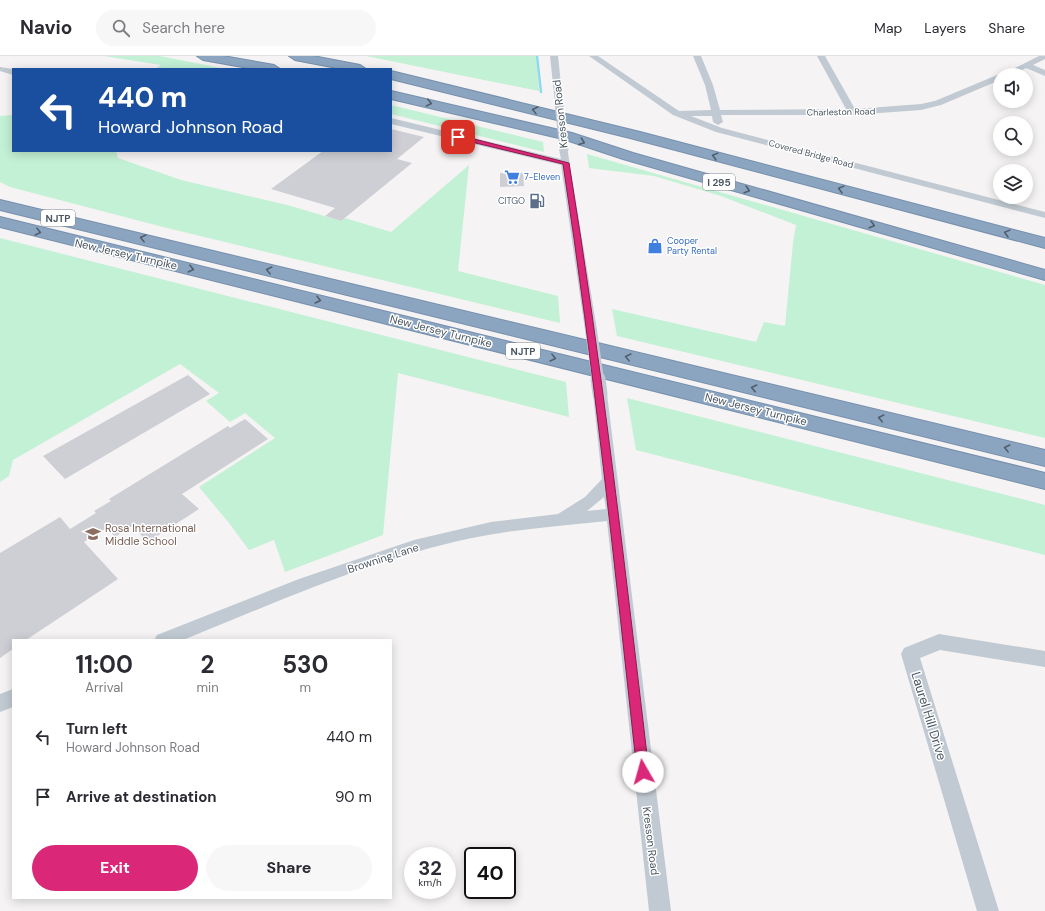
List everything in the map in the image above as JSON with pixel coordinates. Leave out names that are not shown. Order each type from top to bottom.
[{"type":"highway","points":[[204,56],[269,68]]},
{"type":"highway","points":[[295,56],[355,68]]},
{"type":"highway","name":"I 295","points":[[392,75],[635,135],[1045,243]]},
{"type":"highway","name":"I 295","points":[[392,95],[567,136],[628,156],[1045,275]]},
{"type":"highway","points":[[0,193],[20,202],[115,231]]},
{"type":"highway","name":"New Jersey Turnpike","points":[[0,205],[115,231],[348,290],[1045,458]]},
{"type":"highway","name":"New Jersey Turnpike","points":[[0,222],[1045,481]]},
{"type":"street","name":"Kresson Road","points":[[554,56],[564,149],[600,394],[660,911]]},
{"type":"street","name":"Covered Bridge Road","points":[[593,56],[687,119],[719,130],[1045,215]]},
{"type":"street","points":[[697,56],[709,85],[719,130]]},
{"type":"street","points":[[820,56],[852,112]]},
{"type":"street","points":[[1020,68],[1045,56]]},
{"type":"street","points":[[1026,65],[1045,73]]},
{"type":"street","points":[[0,69],[12,72]]},
{"type":"street","name":"Charleston Road","points":[[676,113],[852,112],[921,107],[943,101],[993,80]]},
{"type":"street","points":[[392,121],[566,163]]},
{"type":"street","points":[[554,521],[591,502],[610,480]]},
{"type":"street","name":"Browning Lane","points":[[166,639],[319,579],[395,553],[451,537],[489,529],[613,514]]},
{"type":"street","name":"Laurel Hill Drive","points":[[988,911],[910,654],[939,642],[1045,659]]},
{"type":"street","points":[[0,703],[12,698]]},
{"type":"green space","points":[[104,56],[160,56],[221,68],[156,68],[161,65]]},
{"type":"green space","points":[[366,56],[536,56],[539,91]]},
{"type":"green space","points":[[392,105],[543,142],[544,152],[392,114]]},
{"type":"green space","points":[[12,115],[12,152],[116,152],[118,158],[181,180],[291,206],[341,221],[345,218],[391,232],[469,165],[458,271],[558,296],[560,323],[163,227],[10,187],[0,182],[0,116]]},
{"type":"green space","points":[[587,154],[1045,285],[1045,438],[617,336],[612,309],[756,342],[764,322],[785,326],[796,225],[721,196],[654,176],[589,168]]},
{"type":"green space","points":[[0,238],[566,382],[569,417],[398,373],[383,535],[285,572],[274,540],[249,550],[199,487],[275,438],[245,413],[230,422],[206,401],[219,393],[180,364],[13,460],[9,476],[0,482]]},
{"type":"green space","points":[[627,398],[1045,505],[1045,555],[636,450]]},
{"type":"building","points":[[392,129],[424,137],[397,159],[412,163],[341,221],[325,216],[335,208],[271,189],[322,152],[392,152]]},
{"type":"building","name":"7-Eleven","points":[[500,173],[523,173],[524,186],[500,187]]},
{"type":"building","points":[[188,375],[210,394],[65,479],[43,456]]},
{"type":"building","name":"Rosa International Middle School","points":[[245,419],[268,439],[182,494],[199,509],[148,542],[132,526],[115,537],[107,528],[84,542],[118,579],[28,639],[12,639],[12,650],[0,658],[0,553],[60,517],[70,529],[96,513],[94,511],[111,501],[109,499],[228,426],[230,428]]},
{"type":"waterway","points":[[537,56],[541,92]]},
{"type":"place","name":"7-Eleven","points":[[512,177]]},
{"type":"place","name":"CITGO","points":[[537,201]]},
{"type":"place","name":"Cooper Party Rental","points":[[655,246]]},
{"type":"place","name":"Rosa International Middle School","points":[[93,534]]},
{"type":"route","points":[[458,137],[566,163],[585,280],[600,394],[643,772]]}]
